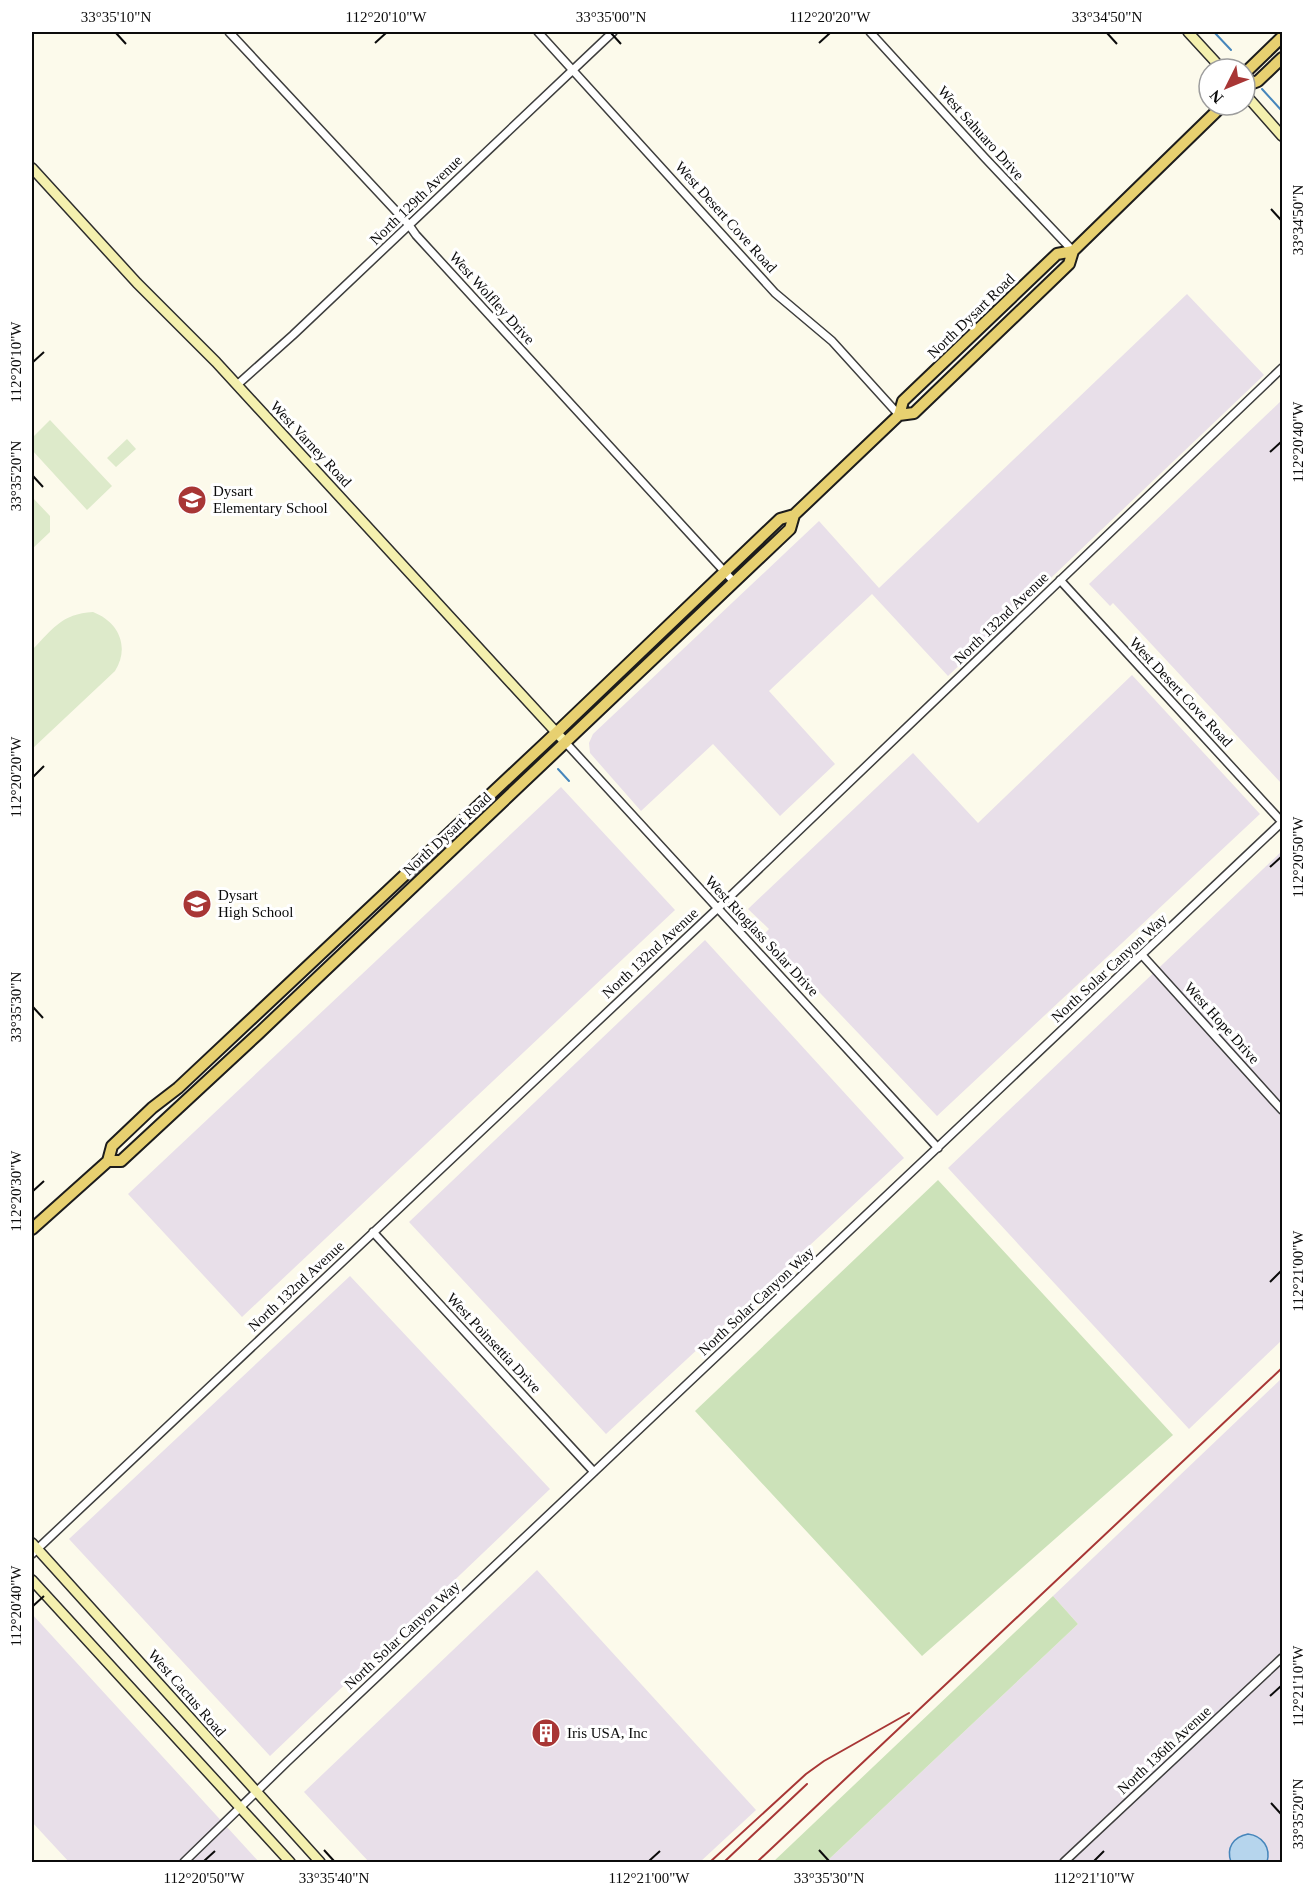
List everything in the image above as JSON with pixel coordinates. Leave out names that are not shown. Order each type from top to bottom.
[{"type":"main road","points":[[1188,32],[1211,57]]},
{"type":"main road","points":[[1257,61],[1282,37]]},
{"type":"main road","points":[[1257,81],[1282,58]]},
{"type":"main road","points":[[1257,108],[1282,136]]},
{"type":"main road","name":"North Dysart Road","points":[[899,415],[914,413],[1069,264],[1073,251],[1211,117]]},
{"type":"main road","name":"West Varney Road","points":[[32,168],[137,283],[237,385],[566,742]]},
{"type":"main road","name":"North Dysart Road","points":[[112,1146],[186,1080],[556,733],[780,519],[794,515],[899,415],[903,401],[1057,254],[1073,251]]},
{"type":"main road","name":"North Dysart Road","points":[[32,1229],[108,1161],[121,1161],[155,1130],[790,529],[794,515]]},
{"type":"main road","points":[[108,1161],[112,1146],[130,1143],[143,1131],[155,1130]]},
{"type":"main road","name":"West Cactus Road","points":[[33,1549],[320,1863]]},
{"type":"main road","points":[[32,1580],[290,1863]]},
{"type":"street","name":"West Wolfley Drive","points":[[229,32],[409,225],[734,582]]},
{"type":"street","name":"West Desert Cove Road","points":[[538,32],[775,293],[832,341],[899,415]]},
{"type":"street","name":"North 129th Avenue","points":[[237,385],[293,335],[613,32]]},
{"type":"street","name":"West Sahuaro Drive","points":[[870,32],[1073,251]]},
{"type":"street","name":"North 132nd Avenue","points":[[33,1549],[718,908],[1282,368]]},
{"type":"street","name":"West Desert Cove Road","points":[[1060,580],[1282,822]]},
{"type":"street","name":"West Rioglass Solar Drive","points":[[566,742],[938,1148]]},
{"type":"street","name":"North Solar Canyon Way","points":[[184,1863],[256,1792],[1282,822]]},
{"type":"street","name":"West Hope Drive","points":[[1142,955],[1282,1110]]},
{"type":"street","name":"West Poinsettia Drive","points":[[373,1232],[594,1472]]},
{"type":"street","name":"North 136th Avenue","points":[[1064,1863],[1282,1658]]},
{"type":"shaded area","points":[[1187,294],[1264,375],[948,676],[872,594],[769,691],[835,764],[780,816],[713,744],[641,811],[590,753],[589,743],[593,734],[819,521],[879,588]]},
{"type":"shaded area","points":[[1282,400],[1281,783],[1113,603],[1110,606],[1089,584]]},
{"type":"shaded area","points":[[1132,675],[1260,814],[937,1116],[764,934],[769,929],[748,909],[913,753],[978,823]]},
{"type":"shaded area","points":[[561,787],[675,910],[242,1317],[128,1194]]},
{"type":"shaded area","points":[[1282,851],[1282,1340],[1189,1429],[948,1168]]},
{"type":"shaded area","points":[[705,940],[904,1158],[606,1434],[409,1222]]},
{"type":"shaded area","points":[[350,1276],[550,1489],[270,1756],[69,1539]]},
{"type":"shaded area","points":[[1282,1378],[1282,1862],[826,1862],[1078,1624],[1053,1596]]},
{"type":"shaded area","points":[[537,1570],[756,1810],[700,1862],[369,1862],[304,1792]]},
{"type":"shaded area","points":[[32,1614],[259,1862],[69,1862],[32,1822]]},
{"type":"green space","points":[[50,420],[112,486],[87,510],[32,450],[32,438]]},
{"type":"green space","points":[[127,439],[136,449],[116,467],[107,458]]},
{"type":"green space","points":[[32,497],[50,516],[50,532],[32,549]]},
{"type":"green space","points":[[93,612],[110,622],[119,636],[122,653],[115,671],[32,749],[32,650],[65,619]]},
{"type":"green space","points":[[938,1180],[1173,1435],[922,1656],[695,1411]]},
{"type":"green space","points":[[1053,1596],[1078,1624],[826,1862],[773,1862]]},
{"type":"water","points":[[1248,1834],[1258,1837],[1265,1844],[1268,1852],[1267,1862],[1231,1862],[1229,1852],[1232,1844],[1238,1838]]},
{"type":"waterway","points":[[1214,32],[1231,50]]},
{"type":"waterway","points":[[1268,79],[1282,65]]},
{"type":"waterway","points":[[1262,89],[1282,111]]},
{"type":"waterway","points":[[558,769],[569,781]]},
{"type":"railway","points":[[757,1862],[1282,1368]]},
{"type":"railway","points":[[710,1862],[806,1774],[824,1761],[909,1713]]},
{"type":"railway","points":[[724,1862],[807,1784]]},
{"type":"place","name":"Dysart Elementary School","points":[[192,500]]},
{"type":"place","name":"Dysart High School","points":[[197,904]]},
{"type":"place","name":"Iris USA, Inc","points":[[546,1733]]}]
